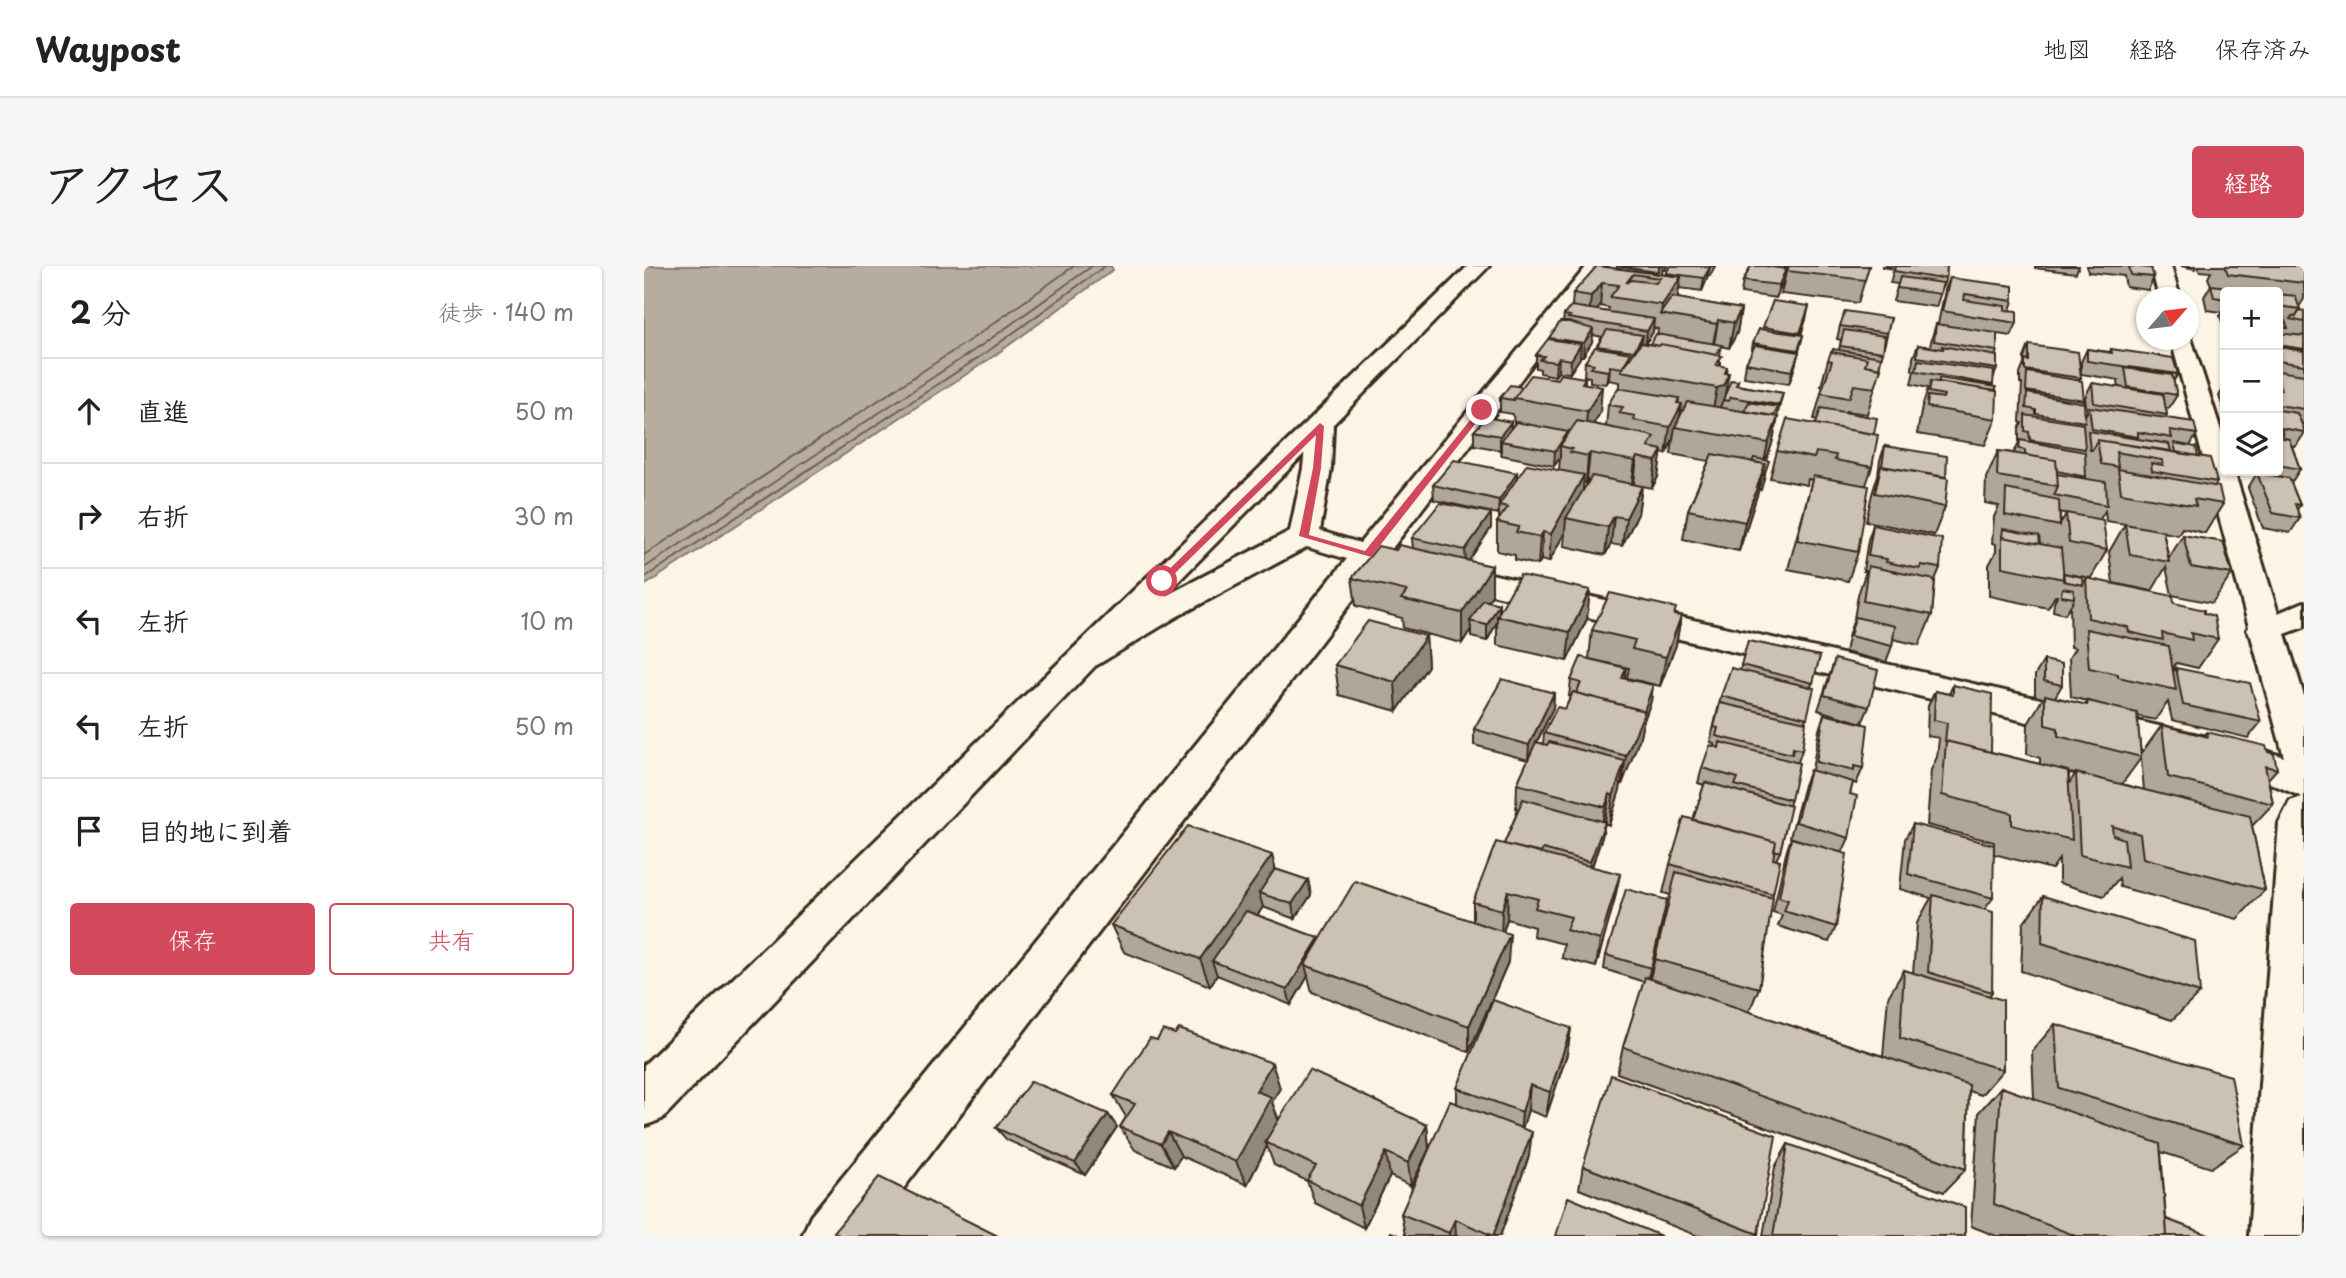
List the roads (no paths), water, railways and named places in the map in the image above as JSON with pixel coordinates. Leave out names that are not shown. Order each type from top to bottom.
[{"type":"street","points":[[644,1101],[1083,658],[1479,266]]},
{"type":"street","points":[[831,1236],[1597,266]]},
{"type":"street","points":[[2161,266],[2167,287]]},
{"type":"street","points":[[2185,350],[2264,630],[2304,759]]},
{"type":"street","points":[[1304,536],[1317,468],[1320,426]]},
{"type":"street","points":[[1083,658],[1164,610],[1304,536],[1367,555],[2264,764],[2304,783]]},
{"type":"street","points":[[2264,630],[2303,616],[2304,612]]},
{"type":"street","points":[[2278,1236],[2300,823],[2304,812]]},
{"type":"water","points":[[644,266],[1111,266],[1113,270],[991,358],[644,586]]}]
